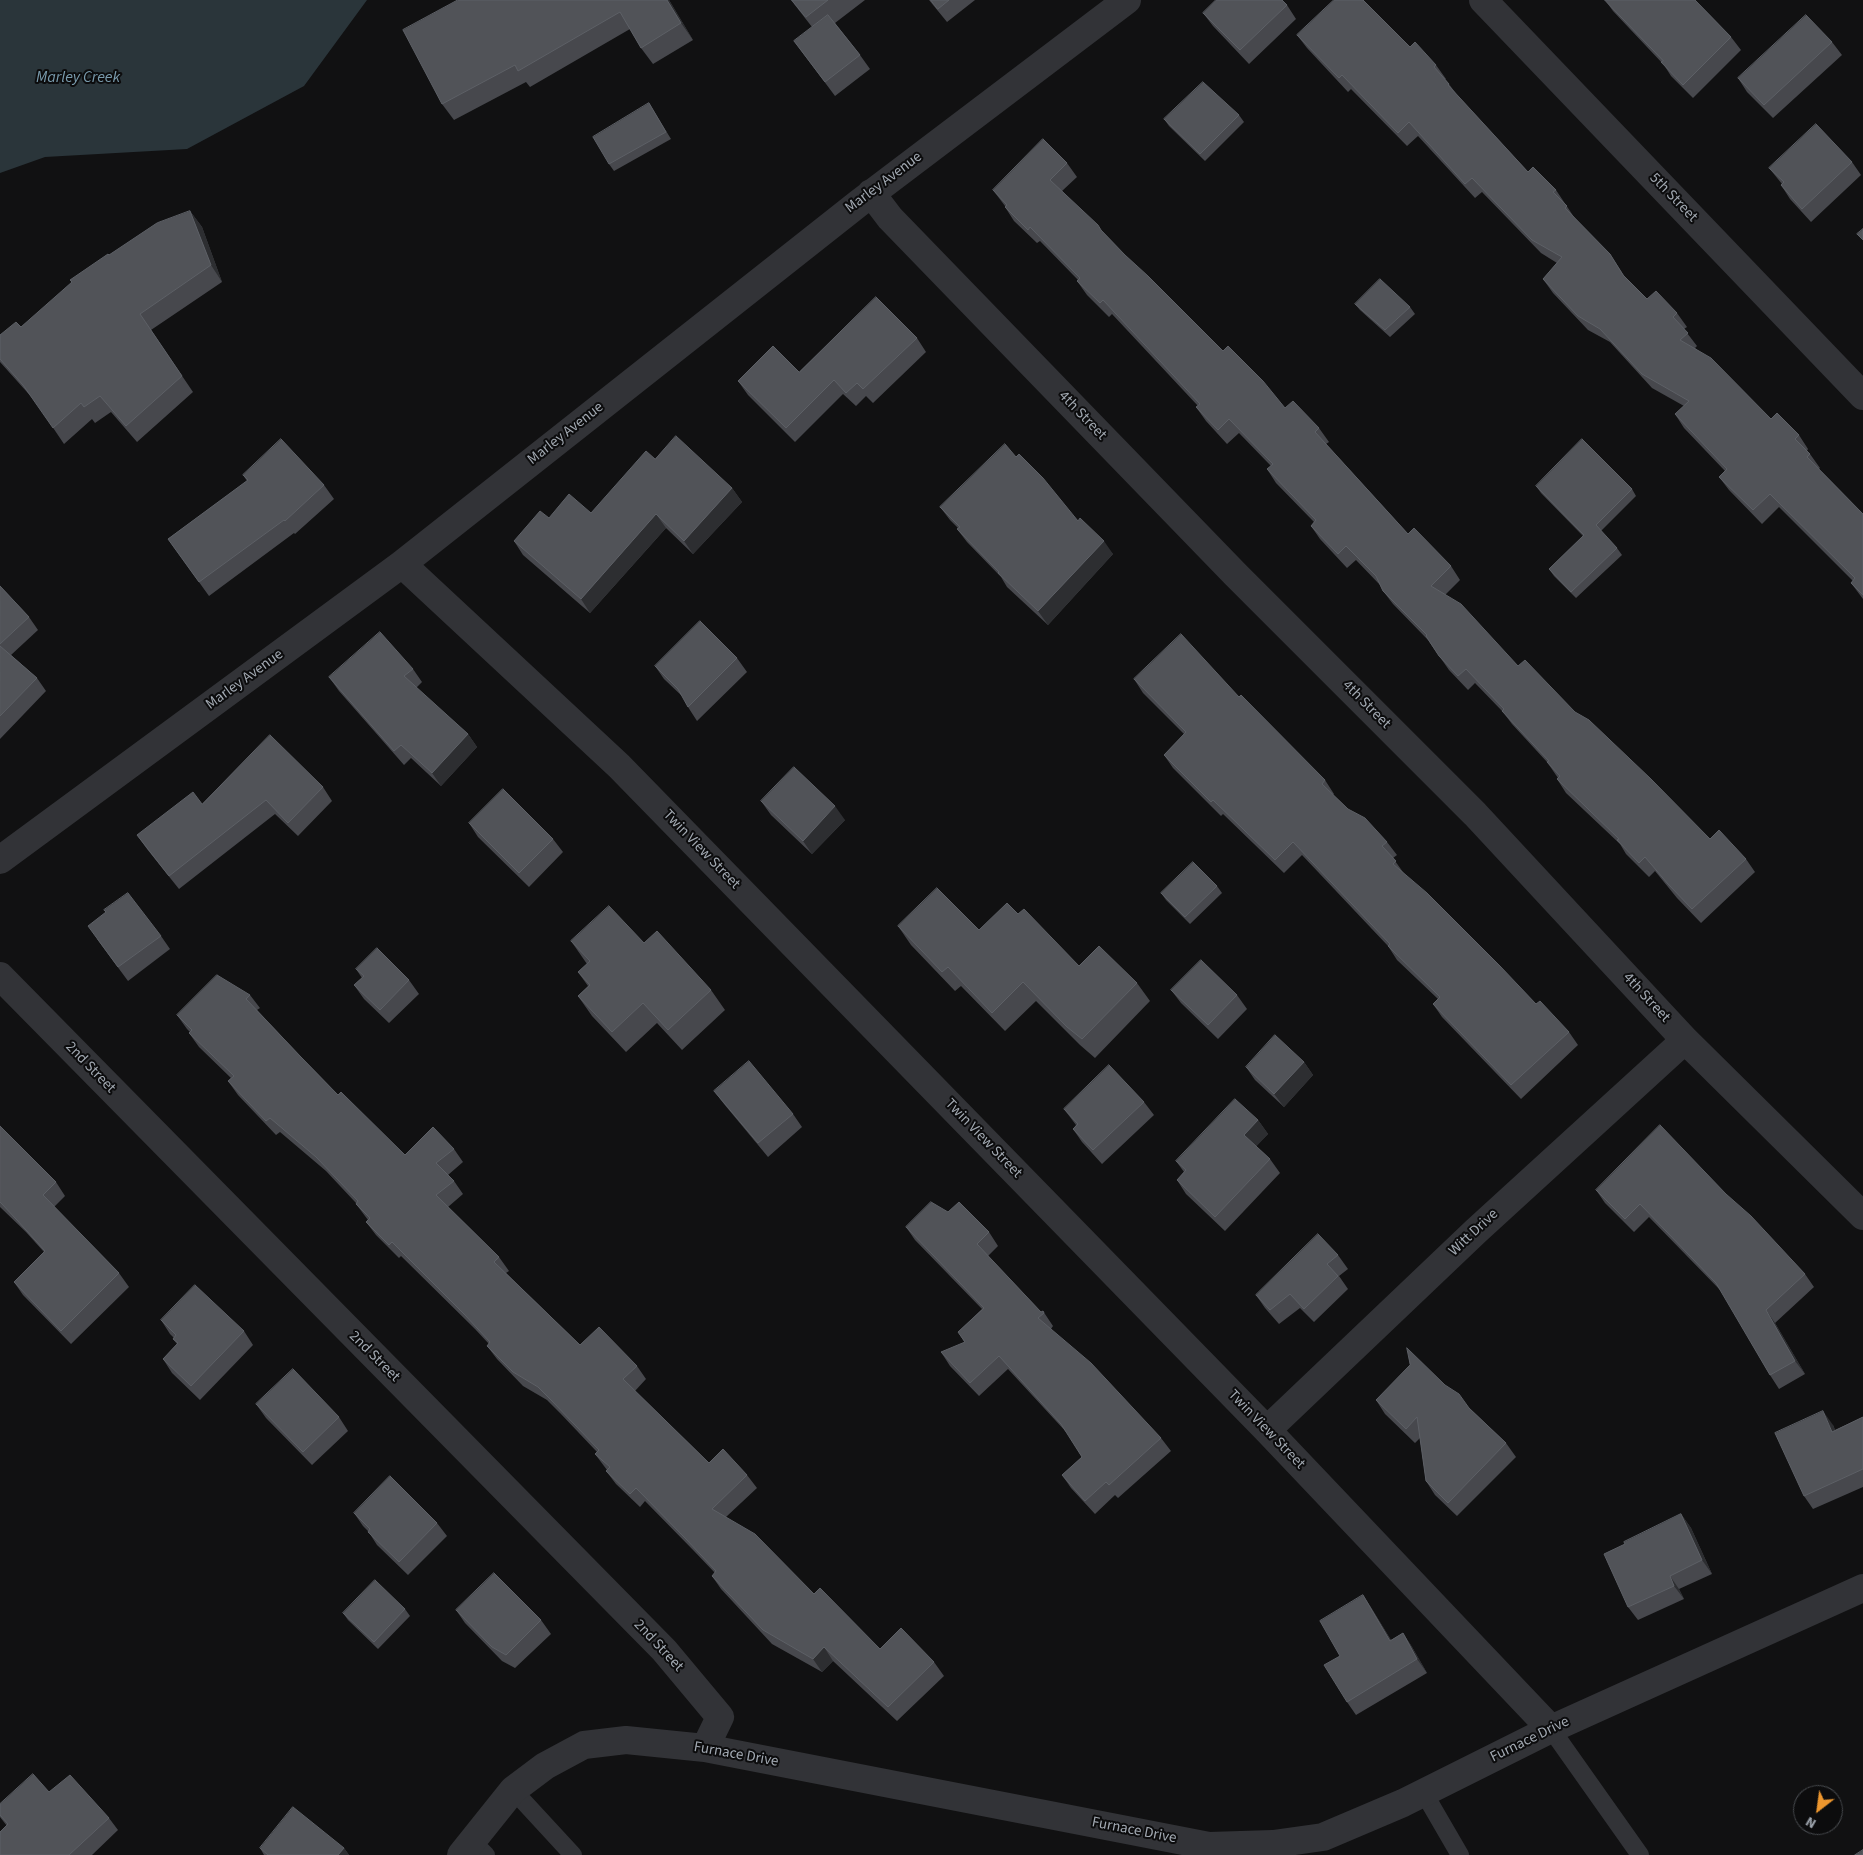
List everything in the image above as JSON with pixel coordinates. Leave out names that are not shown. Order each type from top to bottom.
[{"type":"street","name":"Marley Avenue","points":[[0,860],[402,564],[871,193],[1127,0]]},
{"type":"street","name":"5th Street","points":[[1483,0],[1863,396]]},
{"type":"street","name":"4th Street","points":[[871,193],[890,218],[1222,561],[1475,814],[1685,1040],[1863,1216]]},
{"type":"street","name":"Twin View Street","points":[[402,564],[619,766],[1267,1430],[1550,1729]]},
{"type":"street","name":"2nd Street","points":[[0,976],[664,1650],[720,1717],[705,1748]]},
{"type":"street","name":"Witt Drive","points":[[1267,1430],[1476,1231],[1685,1040]]},
{"type":"street","name":"Furnace Drive","points":[[473,1850],[513,1790],[545,1766],[584,1745],[626,1740],[705,1748],[1212,1850],[1324,1837],[1424,1793],[1550,1729],[1863,1588]]},
{"type":"lane","points":[[1550,1729],[1640,1855]]},
{"type":"lane","points":[[513,1790],[573,1855]]},
{"type":"lane","points":[[1424,1793],[1460,1855]]},
{"type":"water","name":"Marley Creek","points":[[0,0],[367,0],[304,86],[187,149],[45,157],[0,173]]},
{"type":"building","points":[[458,0],[667,0],[681,23],[641,48],[620,12],[518,71],[515,65],[442,104],[403,30]]},
{"type":"building","points":[[792,0],[828,0],[806,17]]},
{"type":"building","points":[[931,0],[949,0],[938,9]]},
{"type":"building","points":[[1216,0],[1282,0],[1287,5],[1240,50],[1203,13]]},
{"type":"building","points":[[1334,0],[1363,0],[1410,47],[1415,42],[1436,65],[1434,67],[1448,85],[1528,172],[1533,167],[1556,190],[1553,192],[1567,206],[1565,208],[1610,254],[1623,275],[1647,299],[1656,291],[1677,313],[1673,317],[1688,333],[1680,340],[1711,358],[1771,419],[1777,413],[1799,435],[1795,439],[1810,454],[1807,457],[1863,514],[1863,595],[1851,583],[1855,578],[1770,494],[1753,510],[1719,477],[1727,469],[1675,414],[1689,401],[1642,374],[1600,329],[1578,316],[1543,279],[1562,257],[1532,240],[1472,178],[1465,184],[1409,122],[1398,133],[1342,75],[1339,78],[1297,35]]},
{"type":"building","points":[[1605,0],[1695,0],[1731,37],[1683,85]]},
{"type":"building","points":[[828,15],[860,55],[825,82],[794,41]]},
{"type":"building","points":[[1806,15],[1832,42],[1764,105],[1738,78]]},
{"type":"building","points":[[1203,82],[1239,115],[1200,154],[1164,119]]},
{"type":"building","points":[[649,103],[666,132],[609,164],[593,137]]},
{"type":"building","points":[[1816,124],[1852,162],[1802,209],[1781,185],[1784,182],[1769,168]]},
{"type":"building","points":[[1043,139],[1067,163],[1050,180],[1098,225],[1125,255],[1223,351],[1228,346],[1263,381],[1285,408],[1293,401],[1319,428],[1315,432],[1408,534],[1414,528],[1451,566],[1431,586],[1461,604],[1518,666],[1525,660],[1575,712],[1589,720],[1710,839],[1719,830],[1746,859],[1692,909],[1645,857],[1639,863],[1617,840],[1619,839],[1557,779],[1560,776],[1547,762],[1549,761],[1466,669],[1458,676],[1439,656],[1427,635],[1383,591],[1376,576],[1346,546],[1338,554],[1311,526],[1316,520],[1267,469],[1273,464],[1229,419],[1218,430],[1196,407],[1200,404],[1103,300],[1100,303],[1077,281],[1080,278],[1030,227],[1028,230],[1005,207],[1007,205],[993,190]]},
{"type":"building","points":[[190,211],[211,265],[140,314],[182,376],[126,426],[100,396],[84,407],[81,403],[53,428],[23,385],[0,359],[0,335],[16,322],[21,327],[72,282],[70,280],[108,254],[157,223]]},
{"type":"building","points":[[1863,229],[1863,240],[1857,234]]},
{"type":"building","points":[[1380,279],[1410,307],[1385,330],[1355,304]]},
{"type":"building","points":[[876,297],[917,338],[863,389],[857,383],[846,393],[834,380],[786,428],[738,381],[773,346],[799,372]]},
{"type":"building","points":[[676,436],[732,488],[684,541],[656,514],[581,599],[514,541],[540,511],[549,518],[569,494],[591,513],[646,451],[655,459]]},
{"type":"building","points":[[281,439],[324,485],[285,521],[199,582],[168,539],[248,480],[243,475]]},
{"type":"building","points":[[1582,439],[1632,489],[1596,525],[1617,548],[1571,592],[1549,569],[1584,535],[1536,486]]},
{"type":"building","points":[[1005,444],[1016,457],[1019,454],[1043,478],[1078,521],[1080,518],[1104,541],[1038,611],[998,573],[957,529],[960,527],[940,507]]},
{"type":"building","points":[[0,586],[29,617],[0,644]]},
{"type":"building","points":[[700,621],[737,658],[688,707],[678,689],[655,666]]},
{"type":"building","points":[[380,632],[413,669],[404,676],[468,734],[432,773],[401,745],[394,751],[329,677]]},
{"type":"building","points":[[1181,634],[1239,697],[1241,695],[1325,780],[1322,784],[1348,809],[1365,818],[1387,842],[1382,846],[1396,861],[1393,864],[1427,893],[1536,1004],[1540,1001],[1569,1032],[1511,1085],[1433,1004],[1440,997],[1388,946],[1390,944],[1293,842],[1275,860],[1213,800],[1211,802],[1164,755],[1186,732],[1134,679]]},
{"type":"building","points":[[0,646],[37,678],[0,716]]},
{"type":"building","points":[[270,735],[323,787],[288,823],[266,800],[169,876],[137,835],[193,792],[202,804]]},
{"type":"building","points":[[794,767],[835,806],[803,841],[761,801]]},
{"type":"building","points":[[503,789],[553,839],[519,873],[469,823]]},
{"type":"building","points":[[1193,862],[1217,886],[1185,917],[1161,893]]},
{"type":"building","points":[[937,888],[979,930],[1007,903],[1018,914],[1024,909],[1079,966],[1099,946],[1137,983],[1082,1039],[1067,1027],[1023,982],[992,1013],[948,967],[942,972],[898,926]]},
{"type":"building","points":[[128,893],[161,936],[118,967],[88,926],[106,912],[104,910]]},
{"type":"building","points":[[609,906],[644,943],[657,931],[711,990],[668,1030],[643,1003],[612,1032],[578,996],[590,985],[578,972],[590,961],[571,941]]},
{"type":"building","points":[[377,948],[409,980],[380,1010],[354,985],[364,976],[356,969]]},
{"type":"building","points":[[1201,960],[1237,995],[1208,1025],[1171,990]]},
{"type":"building","points":[[217,975],[250,995],[246,999],[301,1057],[338,1095],[341,1092],[405,1155],[433,1127],[454,1149],[436,1163],[454,1181],[436,1195],[499,1257],[494,1262],[580,1345],[599,1327],[637,1366],[623,1379],[709,1463],[723,1449],[747,1475],[712,1509],[755,1534],[814,1594],[820,1588],[880,1649],[901,1628],[934,1662],[888,1707],[824,1647],[813,1659],[763,1630],[712,1576],[716,1571],[636,1488],[630,1494],[606,1471],[610,1467],[595,1454],[599,1450],[551,1400],[538,1387],[513,1372],[487,1346],[490,1342],[465,1315],[392,1242],[389,1245],[366,1222],[370,1218],[356,1204],[358,1201],[316,1157],[270,1118],[266,1121],[228,1081],[234,1076],[189,1033],[192,1030],[177,1015]]},
{"type":"building","points":[[1275,1035],[1304,1062],[1274,1094],[1246,1067]]},
{"type":"building","points":[[749,1061],[793,1114],[758,1143],[714,1091]]},
{"type":"building","points":[[1109,1065],[1144,1102],[1093,1150],[1073,1129],[1078,1124],[1064,1109]]},
{"type":"building","points":[[1235,1099],[1258,1120],[1244,1135],[1270,1159],[1215,1217],[1177,1180],[1186,1170],[1176,1161]]},
{"type":"building","points":[[1660,1125],[1726,1194],[1751,1216],[1805,1274],[1766,1310],[1795,1361],[1770,1375],[1716,1283],[1640,1204],[1625,1219],[1596,1190]]},
{"type":"building","points":[[0,1126],[56,1182],[43,1195],[119,1273],[61,1331],[14,1282],[45,1251],[0,1202]]},
{"type":"building","points":[[931,1202],[948,1212],[959,1202],[989,1232],[977,1244],[1041,1312],[1043,1311],[1044,1313],[1038,1318],[1091,1363],[1161,1438],[1109,1485],[1106,1482],[1085,1501],[1062,1475],[1082,1457],[1061,1424],[999,1356],[970,1383],[941,1352],[965,1342],[958,1332],[984,1308],[906,1227]]},
{"type":"building","points":[[1318,1234],[1338,1255],[1327,1264],[1338,1276],[1304,1309],[1290,1294],[1270,1310],[1256,1295]]},
{"type":"building","points":[[195,1285],[244,1331],[191,1386],[163,1359],[178,1343],[173,1339],[176,1335],[161,1320]]},
{"type":"building","points":[[1407,1348],[1445,1385],[1459,1394],[1469,1408],[1506,1443],[1448,1503],[1426,1481],[1417,1417],[1406,1429],[1376,1400],[1410,1365]]},
{"type":"building","points":[[293,1369],[339,1417],[303,1452],[256,1404]]},
{"type":"building","points":[[1823,1411],[1832,1432],[1863,1417],[1863,1469],[1804,1496],[1775,1433]]},
{"type":"building","points":[[390,1476],[437,1523],[399,1562],[368,1532],[370,1529],[354,1513]]},
{"type":"building","points":[[1681,1514],[1702,1560],[1670,1576],[1674,1586],[1628,1607],[1604,1554]]},
{"type":"building","points":[[494,1573],[541,1620],[506,1655],[492,1647],[456,1610]]},
{"type":"building","points":[[375,1580],[405,1609],[374,1642],[343,1613]]},
{"type":"building","points":[[1363,1595],[1390,1641],[1403,1633],[1417,1659],[1347,1702],[1324,1665],[1340,1656],[1320,1621]]},
{"type":"building","points":[[33,1774],[49,1792],[70,1775],[109,1818],[69,1855],[0,1855],[0,1832],[8,1824],[0,1815],[0,1804]]},
{"type":"building","points":[[293,1807],[344,1848],[338,1855],[268,1855],[260,1848]]},
{"type":"building","points":[[1863,1850],[1863,1855],[1855,1855]]}]
